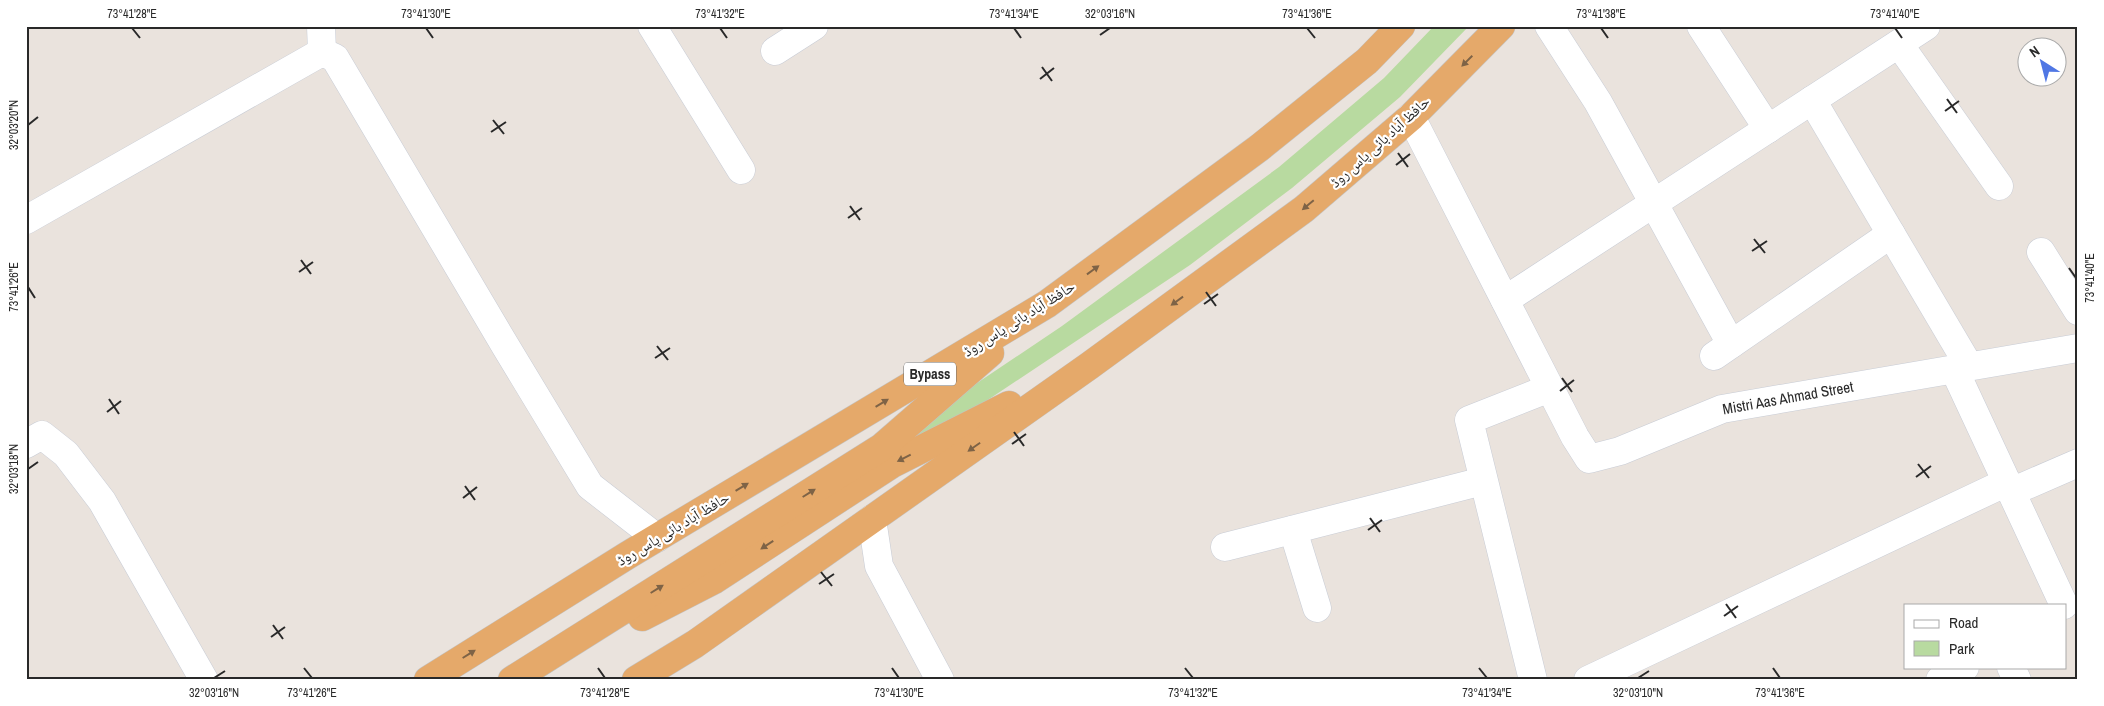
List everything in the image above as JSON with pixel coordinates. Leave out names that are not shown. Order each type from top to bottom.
[{"type":"highway","name":"حافظ آباد بائی پاس روڈ","points":[[428,680],[657,538],[1047,304],[1259,148],[1367,61],[1401,26]]},
{"type":"highway","name":"حافظ آباد بائی پاس روڈ","points":[[636,680],[695,644],[1089,366],[1304,209],[1411,117],[1501,26]]},
{"type":"highway","name":"Bypass","points":[[512,680],[882,447],[1047,304]]},
{"type":"highway","points":[[539,680],[616,630],[714,580],[892,464],[1089,366]]},
{"type":"street","points":[[652,26],[741,170]]},
{"type":"street","points":[[775,51],[814,26]]},
{"type":"street","points":[[1549,26],[1598,102],[1652,204],[1722,350],[1891,234]]},
{"type":"street","points":[[1701,26],[1768,129]]},
{"type":"street","points":[[1505,300],[1926,26]]},
{"type":"street","points":[[26,220],[322,39],[336,58],[590,486],[657,538]]},
{"type":"street","points":[[1899,44],[1999,186]]},
{"type":"street","points":[[1812,100],[1891,234],[1961,367],[2009,487],[2064,604]]},
{"type":"street","name":"Mistri Aas Ahmad Street","points":[[1411,117],[1575,438],[1589,458],[1620,451],[1722,409],[2078,348]]},
{"type":"street","points":[[2041,252],[2078,312]]},
{"type":"street","points":[[1533,680],[1469,420],[1550,388]]},
{"type":"street","points":[[26,444],[42,435],[66,454],[102,501],[204,680]]},
{"type":"street","points":[[1588,680],[2009,487],[2078,463]]},
{"type":"street","points":[[1225,547],[1484,481]]},
{"type":"street","points":[[872,519],[879,566],[940,680]]},
{"type":"street","points":[[1292,530],[1316,608]]},
{"type":"street","points":[[1940,680],[1963,668]]},
{"type":"street","points":[[2011,668],[2017,680]]},
{"type":"green space","points":[[1434,26],[1469,26],[1400,97],[1292,188],[1190,265],[714,580],[616,630],[539,680],[512,680],[882,447],[1062,326],[1279,167],[1384,78]]}]
